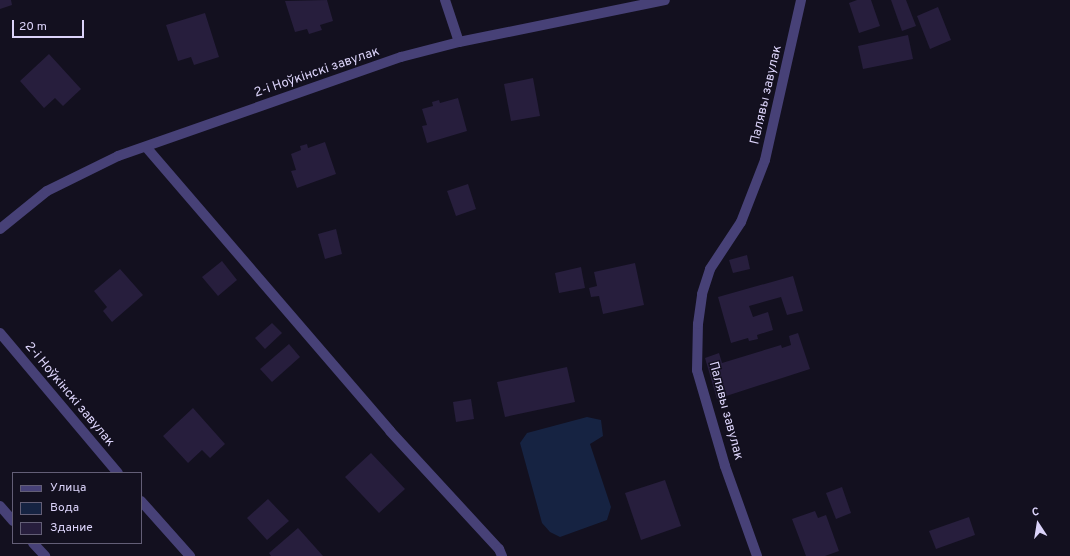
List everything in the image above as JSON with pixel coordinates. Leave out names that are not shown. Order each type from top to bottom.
[{"type":"street","points":[[445,0],[459,42]]},
{"type":"street","name":"2-і Ноўкінскі завулак","points":[[0,229],[47,191],[118,156],[401,57],[459,42],[665,0]]},
{"type":"street","name":"Палявы завулак","points":[[757,556],[725,466],[697,370],[698,324],[702,294],[710,270],[741,222],[765,160],[801,0]]},
{"type":"street","points":[[146,147],[390,431],[499,549],[502,556]]},
{"type":"street","name":"2-і Ноўкінскі завулак","points":[[0,333],[117,472]]},
{"type":"street","points":[[142,502],[190,556]]},
{"type":"street","points":[[0,506],[12,520]]},
{"type":"street","points":[[34,544],[45,556]]},
{"type":"water","points":[[587,417],[601,420],[603,436],[590,444],[611,507],[607,520],[560,537],[550,532],[542,523],[520,443],[527,433]]},
{"type":"building","points":[[0,0],[11,0],[12,5],[0,9]]},
{"type":"building","points":[[327,0],[333,21],[320,25],[322,30],[309,34],[307,29],[295,32],[285,1]]},
{"type":"building","points":[[857,0],[871,0],[880,26],[859,33],[849,3]]},
{"type":"building","points":[[891,0],[906,0],[916,26],[902,31]]},
{"type":"building","points":[[938,7],[951,40],[930,49],[917,16]]},
{"type":"building","points":[[205,13],[219,57],[194,65],[191,57],[178,61],[166,25]]},
{"type":"building","points":[[908,35],[913,59],[863,69],[858,46]]},
{"type":"building","points":[[49,54],[81,89],[63,106],[55,98],[44,108],[20,81]]},
{"type":"building","points":[[533,78],[540,116],[511,121],[504,84]]},
{"type":"building","points":[[458,98],[467,131],[427,143],[422,126],[427,125],[422,109],[433,106],[432,102],[439,100],[440,103]]},
{"type":"building","points":[[325,142],[336,174],[297,188],[291,171],[296,170],[291,154],[301,150],[300,146],[307,144],[308,148]]},
{"type":"building","points":[[468,184],[476,209],[456,216],[447,191]]},
{"type":"building","points":[[336,229],[342,254],[325,259],[318,234]]},
{"type":"building","points":[[747,255],[750,269],[733,273],[729,260]]},
{"type":"building","points":[[222,261],[237,280],[218,296],[202,277]]},
{"type":"building","points":[[635,263],[644,305],[603,314],[599,296],[591,297],[589,288],[597,286],[594,272]]},
{"type":"building","points":[[581,267],[585,288],[559,293],[555,273]]},
{"type":"building","points":[[120,269],[143,295],[112,322],[103,311],[107,307],[94,291]]},
{"type":"building","points":[[793,276],[803,311],[787,315],[781,297],[749,306],[753,317],[768,312],[773,330],[757,335],[758,339],[749,341],[748,338],[731,343],[718,297]]},
{"type":"building","points":[[272,323],[282,333],[265,349],[255,338]]},
{"type":"building","points":[[798,333],[810,369],[717,399],[705,358],[719,353],[722,363],[781,345],[782,348],[791,345],[789,336]]},
{"type":"building","points":[[289,344],[300,357],[272,382],[260,369]]},
{"type":"building","points":[[567,367],[575,402],[505,417],[497,382]]},
{"type":"building","points":[[471,399],[474,419],[456,422],[453,402]]},
{"type":"building","points":[[193,408],[225,444],[210,458],[202,450],[188,463],[163,436]]},
{"type":"building","points":[[371,453],[405,489],[379,513],[345,477]]},
{"type":"building","points":[[665,480],[681,526],[641,540],[625,493]]},
{"type":"building","points":[[842,487],[851,513],[836,519],[826,493]]},
{"type":"building","points":[[268,499],[289,521],[267,540],[247,518]]},
{"type":"building","points":[[815,511],[818,518],[826,515],[839,551],[825,556],[806,556],[792,519]]},
{"type":"building","points":[[969,517],[975,535],[936,549],[929,531]]},
{"type":"building","points":[[298,528],[323,556],[271,556],[269,553]]}]
